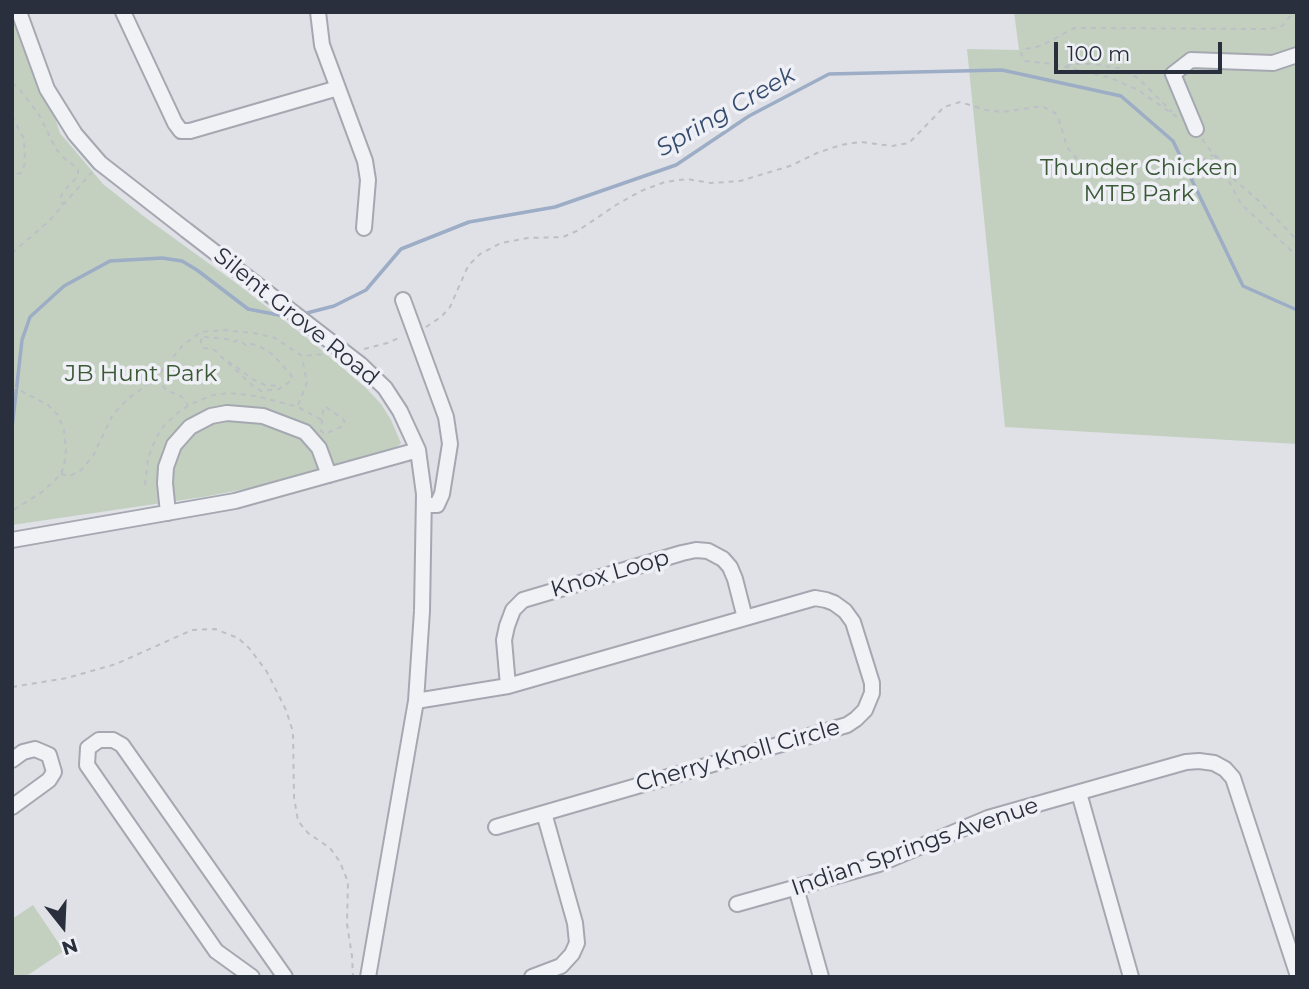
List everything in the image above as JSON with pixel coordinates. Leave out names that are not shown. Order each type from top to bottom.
[{"type":"street","name":"Silent Grove Road","points":[[19,12],[47,89],[75,134],[100,163],[358,358],[400,411],[418,450],[424,505],[422,611],[416,701],[368,977]]},
{"type":"street","points":[[123,12],[174,123],[181,131],[190,131],[338,88]]},
{"type":"street","points":[[318,12],[322,45],[365,161],[368,180],[364,228]]},
{"type":"street","points":[[1196,129],[1173,74],[1191,60],[1273,63],[1297,55]]},
{"type":"street","points":[[403,300],[446,416],[450,444],[442,494],[437,505],[424,505]]},
{"type":"street","points":[[167,513],[166,467],[174,445],[190,427],[211,416],[263,416],[306,432],[319,448],[329,475]]},
{"type":"street","points":[[12,540],[235,501],[418,450]]},
{"type":"street","name":"Knox Loop","points":[[508,685],[504,640],[506,626],[513,610],[523,600],[681,553],[708,551],[723,559],[730,567],[745,618]]},
{"type":"street","name":"Cherry Knoll Circle","points":[[416,701],[508,685],[815,598],[834,603],[845,611],[853,622],[872,683],[872,693],[864,710],[847,725],[496,827]]},
{"type":"street","points":[[252,977],[216,951],[88,765],[88,748],[99,740],[113,740],[122,745],[285,977]]},
{"type":"street","points":[[12,760],[23,752],[35,749],[49,755],[54,772],[49,780],[12,807]]},
{"type":"street","name":"Indian Springs Avenue","points":[[737,904],[880,864],[988,818],[1186,762],[1199,761],[1214,763],[1226,769],[1233,778],[1297,973]]},
{"type":"street","points":[[1079,793],[1131,977]]},
{"type":"street","points":[[533,977],[561,966],[572,954],[577,943],[575,923],[544,813]]},
{"type":"street","points":[[796,888],[821,977]]},
{"type":"path","points":[[1291,12],[1282,26],[1268,29],[1074,28],[1041,46],[1025,49],[1021,54],[1025,61],[1111,78],[1138,90],[1196,129],[1219,162],[1241,204],[1297,256]]},
{"type":"path","points":[[1063,67],[1095,64],[1123,69],[1139,79],[1175,116]]},
{"type":"path","points":[[12,86],[15,85],[21,91],[39,115],[56,149],[78,168],[78,176],[60,199],[64,205]]},
{"type":"path","points":[[358,358],[426,327],[441,317],[450,307],[468,266],[481,254],[501,243],[528,238],[564,237],[641,191],[665,182],[687,179],[711,183],[740,181],[790,166],[841,145],[861,142],[892,146],[909,143],[944,107],[960,102],[1002,112],[1042,106],[1055,113],[1068,147],[1077,159],[1131,184],[1145,184],[1213,155],[1218,156],[1231,177],[1297,240]]},
{"type":"path","points":[[12,116],[24,139],[25,163],[21,173],[12,175]]},
{"type":"path","points":[[12,253],[49,221],[100,163]]},
{"type":"path","points":[[61,474],[70,476],[81,470],[93,456],[113,414],[155,379],[183,345],[201,332],[224,330],[254,333],[275,338],[302,356],[328,354]]},
{"type":"path","points":[[204,337],[233,342],[239,340],[247,346],[259,346],[272,354],[289,372],[291,381],[284,386],[279,389],[259,390],[213,349],[204,348],[201,340],[204,337]]},
{"type":"path","points":[[298,407],[307,383],[302,356]]},
{"type":"path","points":[[224,359],[265,385],[284,386]]},
{"type":"path","points":[[155,379],[168,391],[181,396],[188,406]]},
{"type":"path","points":[[12,386],[48,405],[58,415],[64,430],[66,450],[61,474],[42,492],[12,511]]},
{"type":"path","points":[[256,396],[259,390]]},
{"type":"path","points":[[326,407],[345,423],[327,433],[320,429],[326,407]]},
{"type":"path","points":[[12,687],[68,678],[116,664],[191,630],[215,629],[238,638],[267,672],[286,710],[293,732],[298,821],[308,833],[330,848],[340,862],[348,882],[348,924],[354,969],[352,977]]},
{"type":"green space","name":"JB Hunt Park","points":[[12,12],[27,33],[60,133],[103,184],[236,283],[366,388],[381,404],[401,443],[389,455],[330,473],[203,497],[12,525]]},
{"type":"green space","name":"Thunder Chicken MTB Park","points":[[1014,12],[1297,12],[1297,444],[1005,427],[967,49],[1019,50]]},
{"type":"green space","points":[[33,905],[64,951],[25,977],[12,977],[12,919]]},
{"type":"waterway","name":"Spring Creek","points":[[303,314],[334,306],[366,290],[401,249],[469,222],[555,207],[676,165],[749,116],[829,74],[1002,70],[1121,96],[1173,141],[1243,286],[1297,310]]},
{"type":"waterway","name":"Spring Creek","points":[[12,428],[22,340],[30,317],[64,286],[110,261],[162,258],[182,261],[248,309],[289,317]]}]
